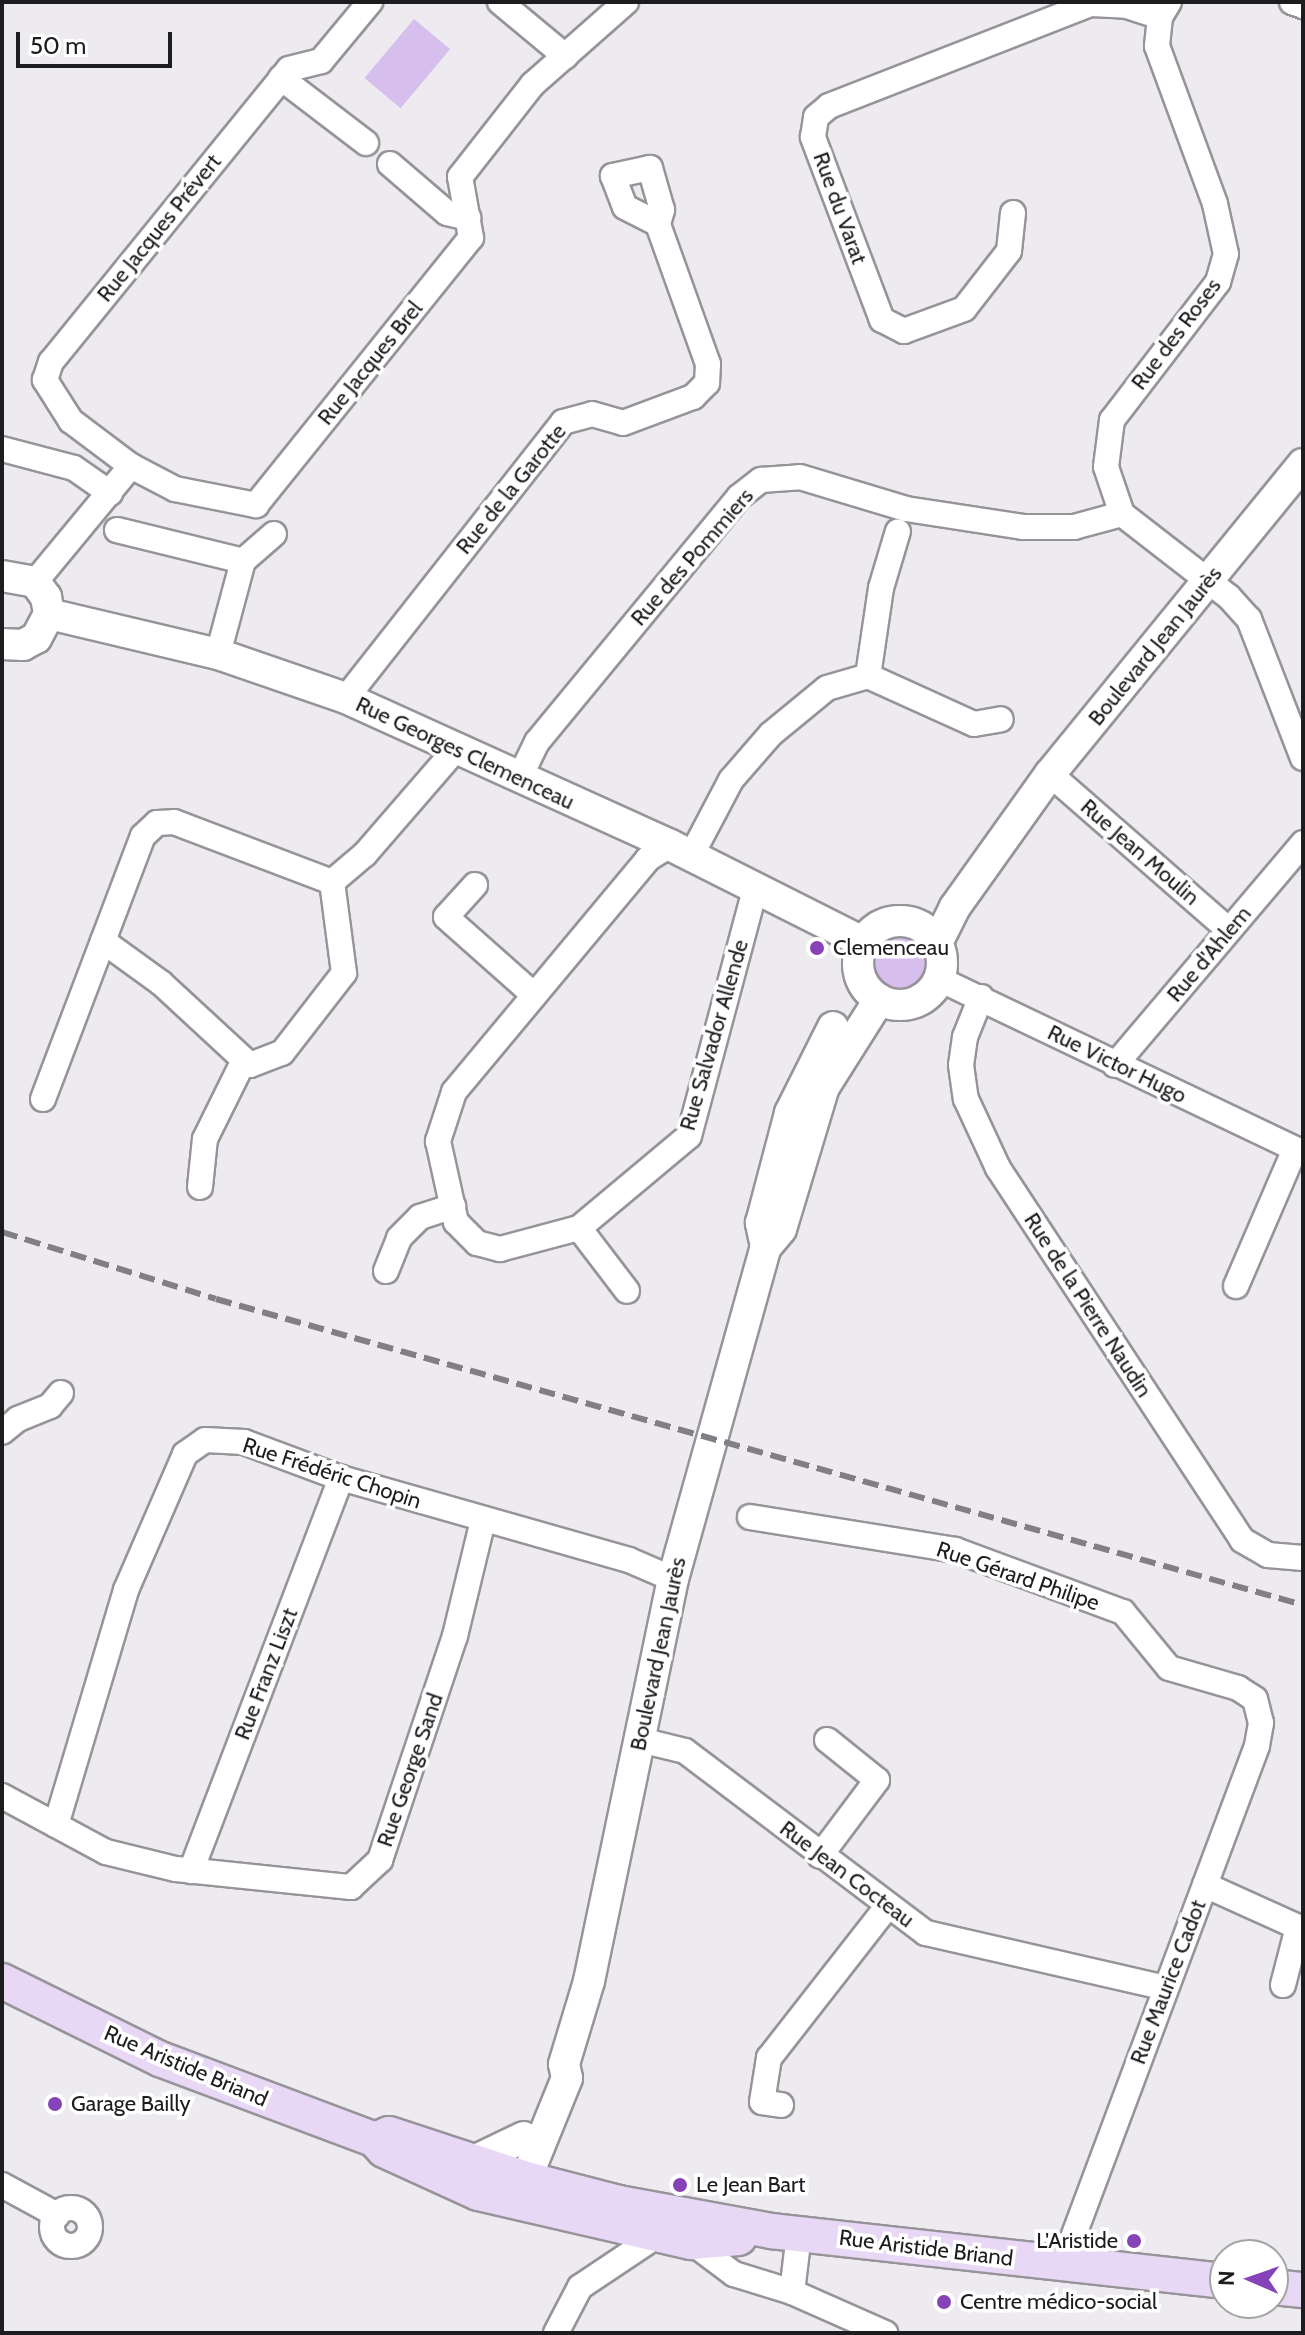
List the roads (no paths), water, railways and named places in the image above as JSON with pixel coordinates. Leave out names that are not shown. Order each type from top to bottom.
[{"type":"main road","name":"Rue Aristide Briand","points":[[2,1981],[160,2059],[375,2140],[384,2150],[477,2176],[551,2212],[616,2214],[1209,2279]]},
{"type":"main road","name":"Rue Aristide Briand","points":[[477,2176],[526,2179],[587,2194],[616,2214],[675,2238],[785,2232]]},
{"type":"street","name":"Rue Jacques Prévert","points":[[131,466],[71,421],[45,380],[51,362],[281,78],[289,69],[321,61],[370,2]]},
{"type":"street","points":[[500,2],[565,56]]},
{"type":"street","name":"Rue Jacques Brel","points":[[131,466],[175,489],[256,505],[471,238],[460,177],[533,84],[626,2]]},
{"type":"street","points":[[1292,2],[1303,6]]},
{"type":"street","name":"Rue du Varat","points":[[1013,213],[1009,251],[964,309],[904,331],[882,320],[813,137],[816,117],[829,106],[1061,9],[1091,4],[1164,9]]},
{"type":"street","name":"Rue des Roses","points":[[1122,514],[1106,467],[1112,420],[1218,282],[1226,254],[1219,216],[1157,46],[1164,9]]},
{"type":"street","points":[[281,78],[366,143]]},
{"type":"street","points":[[390,164],[447,213],[468,218]]},
{"type":"street","name":"Rue de la Garotte","points":[[346,698],[563,422],[592,414],[623,423],[693,397],[707,383],[708,364],[658,224]]},
{"type":"street","points":[[2,449],[74,468],[110,493]]},
{"type":"street","name":"Boulevard Jean Jaurès","points":[[937,943],[955,907],[1050,774],[1303,464]]},
{"type":"street","points":[[35,582],[131,466]]},
{"type":"street","name":"Rue des Pommiers","points":[[519,779],[537,742],[739,497],[761,480],[800,477],[906,509],[998,525],[1074,527],[1122,514]]},
{"type":"street","points":[[1122,514],[1249,619],[1303,758]]},
{"type":"street","points":[[117,530],[243,561]]},
{"type":"street","points":[[868,676],[881,588],[898,531]]},
{"type":"street","points":[[218,654],[243,561],[274,534]]},
{"type":"street","points":[[2,576],[35,582],[46,597],[49,614],[36,638],[23,645],[2,644]]},
{"type":"street","name":"Rue Georges Clemenceau","points":[[49,614],[218,654],[346,698],[681,850],[863,942]]},
{"type":"street","points":[[681,850],[731,780],[771,734],[827,688],[868,676],[974,724],[1001,719]]},
{"type":"street","points":[[332,882],[365,854],[455,750]]},
{"type":"street","name":"Rue Jean Moulin","points":[[1050,774],[1229,930]]},
{"type":"street","points":[[43,1099],[143,836],[157,823],[174,822],[332,882]]},
{"type":"street","name":"Boulevard Jean Jaurès","points":[[907,922],[942,896],[1008,829]]},
{"type":"street","name":"Rue d'Ahlem","points":[[1115,1065],[1303,843]]},
{"type":"street","name":"Rue Salvador Allende","points":[[681,850],[648,859],[454,1092],[442,1120],[438,1141],[456,1222],[477,1243],[500,1249],[579,1228],[689,1136],[755,890]]},
{"type":"street","points":[[103,941],[161,983],[250,1065],[282,1053],[344,973],[332,882]]},
{"type":"street","points":[[475,885],[446,917],[534,995]]},
{"type":"street","points":[[907,922],[937,943],[939,979],[913,1003],[872,993],[859,973],[863,942],[882,925],[907,922]]},
{"type":"street","name":"Rue Victor Hugo","points":[[939,979],[1299,1151],[1236,1286]]},
{"type":"street","name":"Boulevard Jean Jaurès","points":[[536,2133],[550,2071],[564,2064],[589,1981],[673,1579],[766,1247],[781,1229],[824,1087],[872,993]]},
{"type":"street","name":"Rue de la Pierre Naudin","points":[[981,997],[965,1037],[961,1065],[966,1099],[998,1168],[1242,1540],[1268,1555],[1303,1558]]},
{"type":"street","points":[[200,1187],[205,1139],[244,1060]]},
{"type":"street","points":[[386,1271],[399,1238],[420,1217],[453,1206]]},
{"type":"street","points":[[579,1228],[627,1291]]},
{"type":"street","points":[[2,1432],[18,1419],[50,1406],[61,1393]]},
{"type":"street","name":"Rue Frédéric Chopin","points":[[56,1825],[126,1590],[185,1454],[205,1440],[244,1442],[341,1478],[629,1560],[673,1579]]},
{"type":"street","name":"Rue Franz Liszt","points":[[191,1871],[341,1478]]},
{"type":"street","name":"Rue Gérard Philipe","points":[[750,1517],[955,1550],[1123,1612],[1169,1668],[1238,1688],[1255,1699]]},
{"type":"street","name":"Rue George Sand","points":[[2,1796],[106,1852],[191,1871],[351,1887],[365,1879],[380,1860],[455,1636],[483,1520]]},
{"type":"street","name":"Rue Maurice Cadot","points":[[1063,2264],[1257,1746],[1261,1723],[1255,1699]]},
{"type":"street","name":"Rue Jean Cocteau","points":[[640,1740],[685,1751],[887,1907],[926,1933],[1166,1988]]},
{"type":"street","points":[[820,1856],[877,1780],[827,1740]]},
{"type":"street","points":[[1205,1885],[1298,1927],[1283,1985]]},
{"type":"street","points":[[781,2105],[762,2102],[769,2058],[887,1907]]},
{"type":"street","points":[[477,2176],[536,2133]]},
{"type":"street","points":[[536,2133],[526,2179],[551,2212]]},
{"type":"street","points":[[536,2133],[557,2165],[587,2194]]},
{"type":"street","points":[[2,2185],[57,2215]]},
{"type":"street","points":[[605,2270],[616,2214]]},
{"type":"street","points":[[785,2232],[792,2292]]},
{"type":"street","points":[[556,2333],[569,2299],[605,2270],[675,2238],[734,2274],[792,2292],[885,2333]]},
{"type":"railway","points":[[2,1232],[216,1299],[1303,1605]]},
{"type":"place","name":"Clemenceau","points":[[817,948]]},
{"type":"place","name":"Garage Bailly","points":[[55,2104]]},
{"type":"place","name":"Le Jean Bart","points":[[680,2185]]},
{"type":"place","name":"L'Aristide","points":[[1134,2241]]},
{"type":"place","name":"Centre médico-social","points":[[944,2302]]}]
